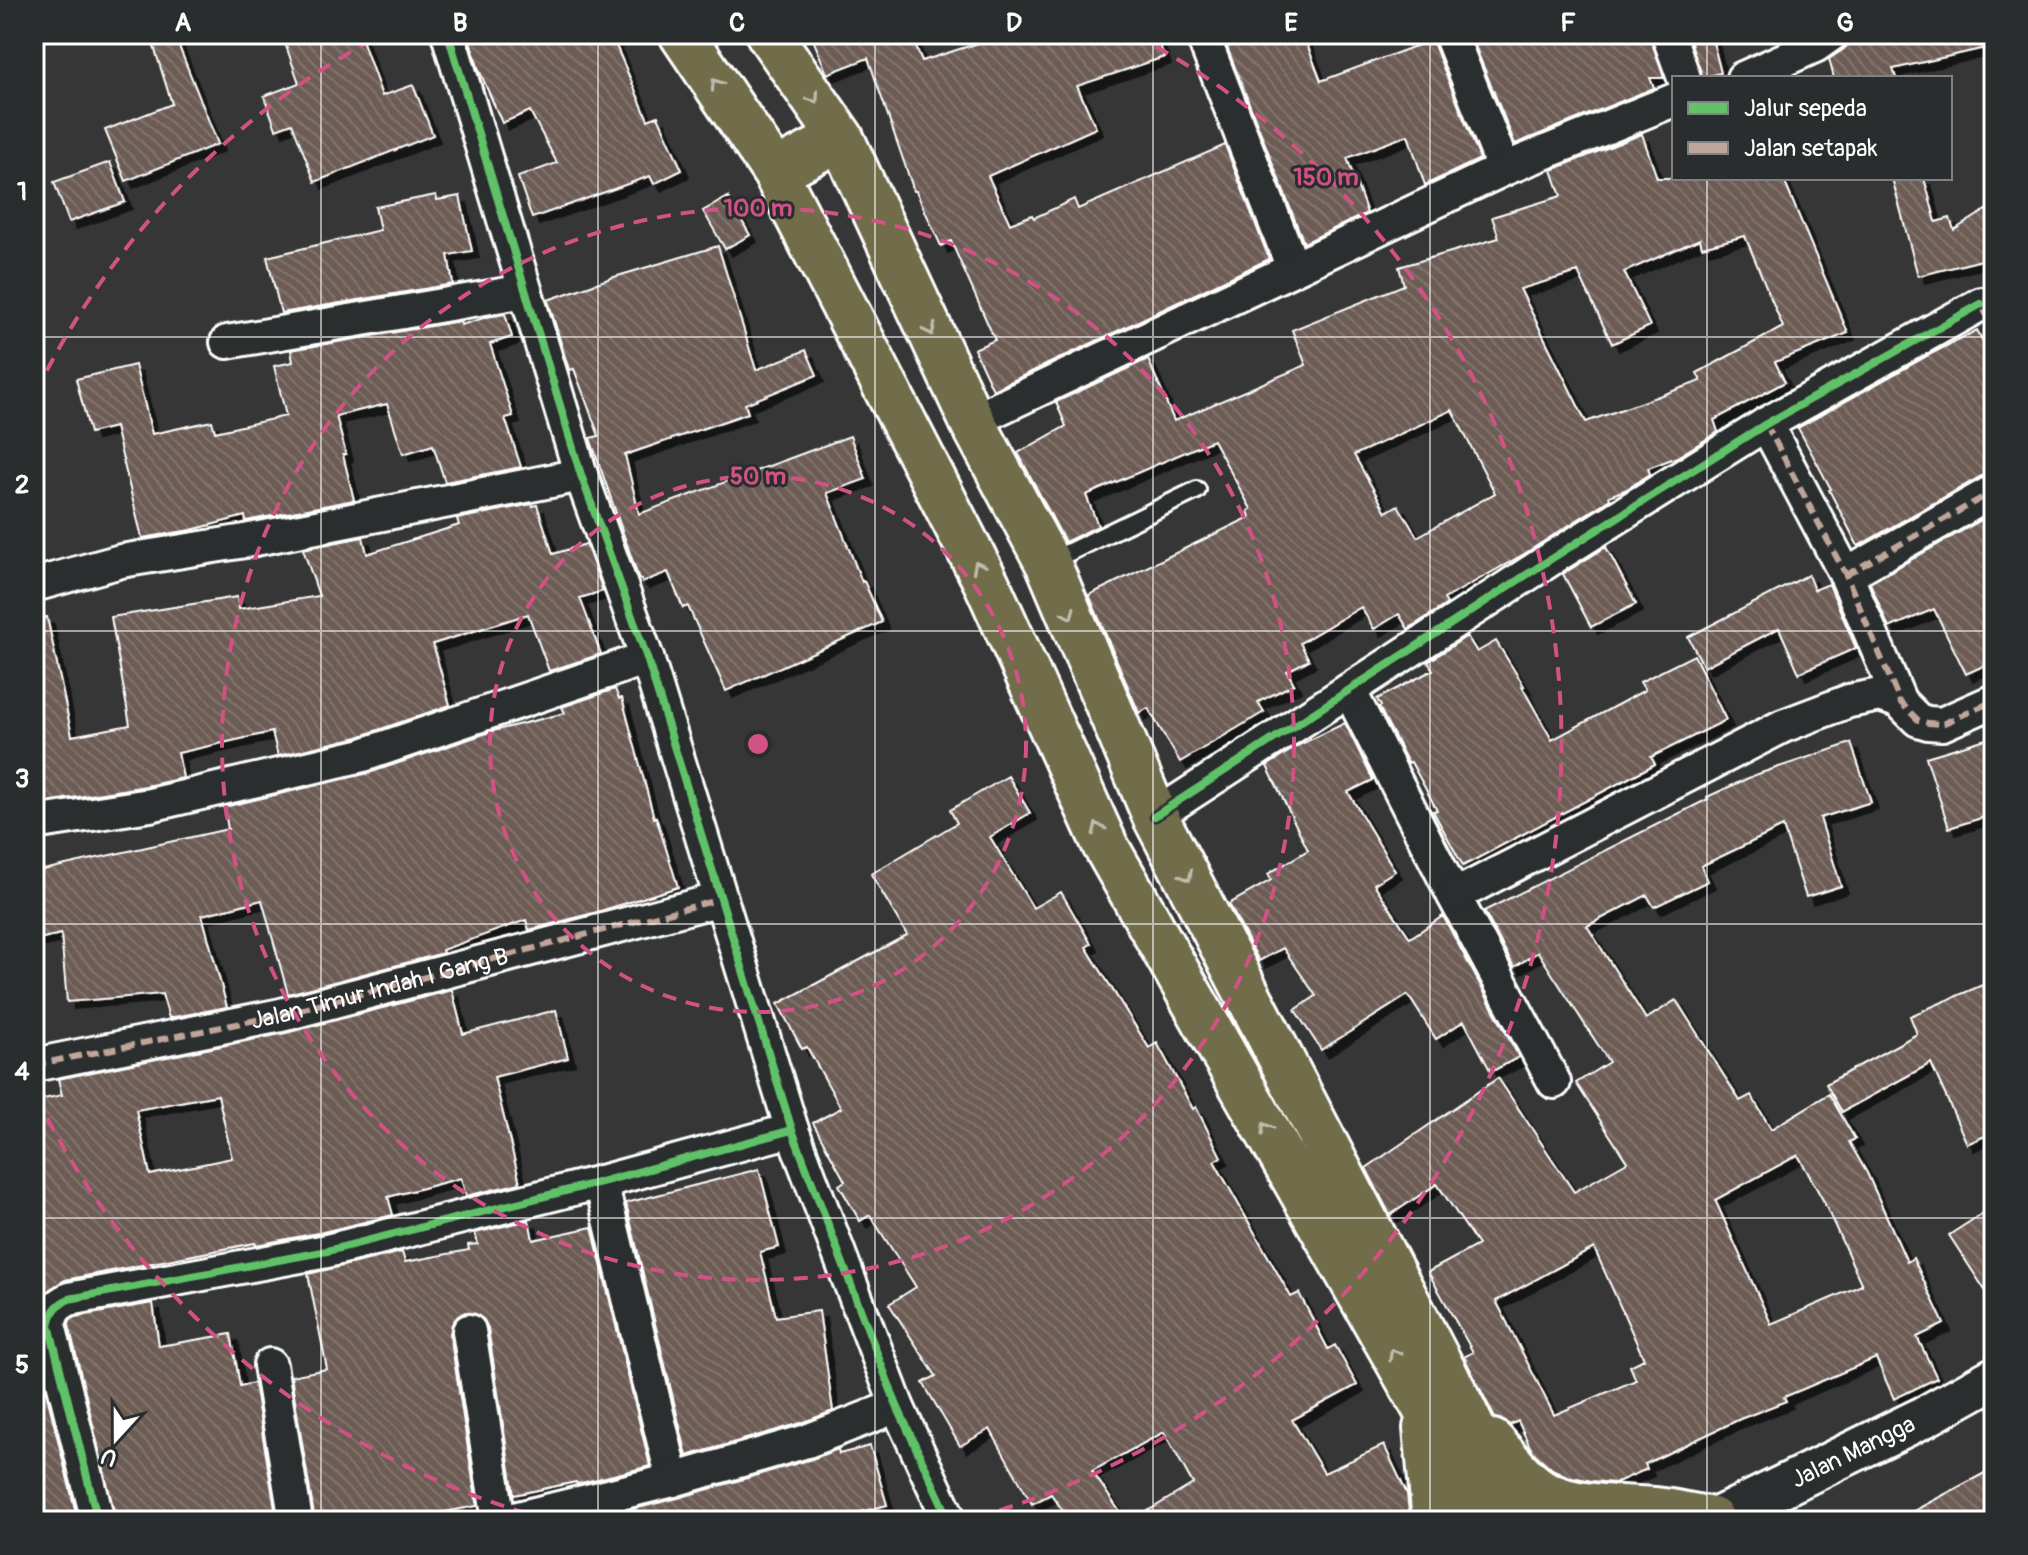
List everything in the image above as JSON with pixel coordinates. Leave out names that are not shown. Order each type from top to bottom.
[{"type":"main road","points":[[682,34],[775,172],[987,584],[1105,845],[1443,1408],[1517,1521]]},
{"type":"main road","points":[[769,34],[841,138],[972,421],[1048,563],[1155,816],[1443,1408],[1485,1521]]},
{"type":"main road","points":[[775,172],[841,138]]},
{"type":"main road","points":[[1443,1408],[1543,1493],[1565,1501],[1617,1509],[1662,1511],[1711,1521]]},
{"type":"main road","points":[[1435,1521],[1430,1455],[1443,1408]]},
{"type":"street","points":[[448,34],[581,475],[647,658],[792,1130],[897,1406],[950,1521]]},
{"type":"street","points":[[1202,34],[1293,268]]},
{"type":"street","points":[[1450,34],[1504,169]]},
{"type":"street","points":[[1668,34],[1683,76]]},
{"type":"street","points":[[1748,76],[1815,46],[1832,34]]},
{"type":"street","points":[[972,421],[1504,169],[1672,101]]},
{"type":"street","points":[[227,342],[525,291]]},
{"type":"street","points":[[1155,816],[1554,557],[1766,424],[1990,308]]},
{"type":"street","points":[[1766,424],[1846,575],[1900,702],[1918,720],[1942,724],[1994,701]]},
{"type":"street","points":[[34,585],[121,561],[245,541],[581,475]]},
{"type":"street","points":[[1846,575],[1994,491]]},
{"type":"street","points":[[34,823],[150,805],[363,755],[647,658]]},
{"type":"street","points":[[1349,690],[1454,896],[1554,1082]]},
{"type":"street","points":[[1454,896],[1783,726],[1849,701],[1880,695],[1900,702]]},
{"type":"street","name":"Jalan Timur Indah I Gang B","points":[[34,1065],[281,1015],[721,899]]},
{"type":"street","points":[[98,1521],[49,1325],[51,1312],[58,1305],[69,1299],[327,1251],[792,1130]]},
{"type":"street","points":[[601,1182],[673,1480]]},
{"type":"street","points":[[469,1331],[499,1521]]},
{"type":"street","points":[[270,1365],[296,1521]]},
{"type":"street","name":"Jalan Mangga","points":[[1711,1521],[1926,1416],[1994,1378]]},
{"type":"street","points":[[506,1521],[673,1480],[807,1441],[897,1406]]},
{"type":"lane","points":[[1048,563],[1197,490]]},
{"type":"building","points":[[150,34],[174,34],[218,144],[126,181],[105,130],[172,104]]},
{"type":"building","points":[[301,34],[360,34],[382,96],[413,85],[433,135],[315,182],[292,123],[276,129],[264,96],[299,83],[284,40]]},
{"type":"building","points":[[468,34],[611,34],[648,120],[658,116],[682,170],[654,184],[650,176],[532,218],[518,177],[557,163],[530,111],[502,123],[479,70]]},
{"type":"building","points":[[811,34],[925,34],[913,40],[922,61],[1007,34],[1156,34],[1164,57],[1077,86],[1096,128],[988,176],[1010,224],[1032,215],[1034,218],[1074,199],[1078,209],[1225,145],[1269,259],[993,390],[974,349],[995,340],[951,241],[941,246],[914,191],[868,58],[827,74]]},
{"type":"building","points":[[1264,34],[1303,34],[1321,81],[1432,40],[1480,159],[1425,185],[1408,135],[1347,158],[1367,213],[1304,243],[1227,47]]},
{"type":"building","points":[[1470,34],[1649,34],[1664,78],[1650,78],[1654,88],[1515,144]]},
{"type":"building","points":[[1688,34],[1711,34],[1721,73],[1702,76]]},
{"type":"building","points":[[1851,34],[1993,34],[1994,46],[1893,69],[1895,76],[1833,76],[1829,59],[1849,43]]},
{"type":"building","points":[[1642,134],[1657,178],[1784,180],[1848,333],[1775,362],[1785,382],[1714,420],[1718,432],[1677,457],[1648,468],[1650,474],[1609,496],[1610,499],[1524,554],[1444,599],[1447,604],[1408,629],[1399,614],[1374,629],[1361,607],[1300,643],[1309,660],[1287,671],[1294,684],[1258,702],[1264,712],[1180,762],[1148,708],[1139,713],[1089,595],[1250,517],[1248,511],[1251,509],[1213,440],[1086,495],[1098,526],[1065,542],[1018,453],[1066,426],[1056,402],[1148,359],[1174,421],[1306,365],[1292,330],[1404,285],[1399,267],[1499,238],[1492,217],[1561,196],[1552,170]],"holes":[[[1745,236],[1783,327],[1697,373],[1701,381],[1586,422],[1520,289],[1578,272],[1612,344],[1650,326],[1624,272],[1700,239],[1702,247]],[[1452,410],[1495,493],[1417,537],[1398,505],[1386,512],[1354,455]]]},
{"type":"building","points":[[110,162],[125,202],[69,222],[54,182]]},
{"type":"building","points":[[1893,180],[1925,180],[1936,222],[1950,218],[1954,230],[1994,205],[1994,257],[1918,276]]},
{"type":"building","points":[[436,195],[437,200],[460,196],[472,251],[448,255],[453,284],[281,313],[267,257],[380,230],[375,207]]},
{"type":"building","points":[[728,197],[750,235],[725,249],[703,211]]},
{"type":"building","points":[[718,246],[756,370],[806,350],[817,375],[745,404],[748,413],[625,455],[639,514],[850,436],[866,479],[827,493],[862,582],[882,622],[726,691],[688,606],[683,608],[668,572],[642,582],[639,579],[590,438],[599,436],[574,369],[569,370],[548,300]]},
{"type":"building","points":[[505,314],[512,337],[490,344],[513,416],[505,418],[521,467],[445,482],[433,445],[403,454],[387,404],[336,416],[354,500],[246,521],[245,516],[191,530],[142,538],[115,427],[90,433],[76,379],[135,365],[152,434],[212,421],[215,432],[286,416],[274,366],[293,362],[291,350],[460,321],[461,325]]},
{"type":"building","points":[[1977,330],[1994,363],[1994,472],[1985,474],[1858,546],[1798,428]]},
{"type":"building","points":[[537,505],[553,554],[586,544],[603,591],[580,598],[601,654],[549,671],[528,614],[433,644],[450,705],[358,737],[278,756],[272,732],[178,753],[183,778],[34,804],[34,619],[47,617],[72,736],[130,725],[111,617],[237,597],[239,609],[319,596],[303,549],[363,537],[367,554],[459,525],[457,519]]},
{"type":"building","points":[[1994,513],[1994,661],[1966,674],[1934,609],[1889,628],[1870,583]]},
{"type":"building","points":[[1606,547],[1636,604],[1591,627],[1563,574]]},
{"type":"building","points":[[1808,575],[1814,590],[1829,584],[1856,648],[1799,673],[1779,628],[1704,667],[1688,637]]},
{"type":"building","points":[[1467,636],[1477,652],[1496,641],[1552,740],[1645,690],[1640,682],[1694,655],[1726,720],[1651,757],[1655,764],[1463,866],[1433,811],[1437,810],[1411,762],[1408,763],[1377,699],[1433,670],[1428,662]]},
{"type":"building","points":[[615,689],[619,699],[622,698],[654,818],[678,887],[529,930],[526,920],[442,950],[443,953],[288,994],[262,900],[202,915],[227,1007],[169,1018],[162,994],[67,1002],[61,934],[34,940],[34,872],[228,829],[224,807],[369,773],[493,731],[565,713],[562,707]]},
{"type":"building","points":[[1345,723],[1373,780],[1348,792],[1395,871],[1374,884],[1410,938],[1443,916],[1519,1057],[1491,1072],[1464,1021],[1436,1039],[1408,995],[1321,1050],[1295,1010],[1316,996],[1283,948],[1259,961],[1229,904],[1271,880],[1268,874],[1308,850],[1267,766],[1299,745]]},
{"type":"building","points":[[1986,739],[1994,765],[1994,814],[1949,828],[1926,757]]},
{"type":"building","points":[[1851,743],[1871,802],[1820,818],[1841,886],[1806,897],[1783,827],[1701,866],[1708,881],[1654,907],[1647,895],[1587,926],[1646,1019],[1676,1000],[1740,1101],[1751,1095],[1771,1129],[1829,1094],[1855,1139],[1849,1142],[1867,1173],[1907,1262],[1913,1258],[1944,1324],[1917,1337],[1937,1378],[1894,1399],[1876,1358],[1784,1397],[1786,1401],[1645,1464],[1647,1469],[1615,1483],[1567,1476],[1552,1469],[1535,1454],[1518,1421],[1510,1425],[1495,1418],[1464,1357],[1473,1352],[1428,1272],[1478,1245],[1437,1184],[1390,1215],[1366,1168],[1498,1078],[1574,1192],[1627,1162],[1576,1083],[1609,1062],[1538,952],[1514,967],[1484,911],[1755,775]],"holes":[[[1798,1155],[1823,1200],[1862,1285],[1771,1324],[1715,1200]],[[1594,1248],[1644,1359],[1630,1366],[1636,1380],[1554,1415],[1496,1301]]]},
{"type":"building","points":[[1008,776],[1030,813],[990,837],[1033,908],[1061,892],[1091,944],[1086,947],[1149,1048],[1157,1043],[1193,1109],[1196,1107],[1221,1157],[1214,1161],[1291,1297],[1299,1293],[1328,1349],[1335,1345],[1357,1385],[1292,1420],[1324,1473],[1384,1445],[1407,1494],[1410,1521],[1131,1521],[1193,1484],[1164,1432],[1092,1471],[1126,1521],[1070,1521],[1051,1494],[1032,1504],[990,1429],[960,1446],[923,1383],[936,1376],[889,1304],[916,1287],[870,1215],[860,1221],[839,1185],[845,1181],[813,1123],[841,1108],[807,1047],[802,1049],[778,1004],[907,935],[871,874],[957,823],[950,810]]},
{"type":"building","points":[[1994,980],[1994,1132],[1967,1144],[1931,1063],[1842,1112],[1826,1084],[1917,1034],[1910,1016]]},
{"type":"building","points":[[452,990],[463,1034],[556,1010],[568,1058],[494,1077],[520,1183],[466,1196],[461,1178],[388,1197],[393,1215],[323,1232],[65,1280],[46,1292],[34,1309],[34,1101],[62,1095],[58,1079],[286,1033]],"holes":[[[218,1095],[232,1158],[150,1175],[136,1110]]]},
{"type":"building","points":[[759,1169],[779,1247],[760,1252],[776,1317],[819,1311],[833,1411],[687,1456],[626,1203]]},
{"type":"building","points":[[1994,1206],[1994,1304],[1949,1235]]},
{"type":"building","points":[[529,1220],[533,1240],[592,1227],[650,1466],[514,1495],[488,1328],[476,1314],[465,1312],[452,1324],[450,1334],[477,1506],[395,1521],[315,1521],[291,1376],[327,1369],[308,1274],[402,1252],[405,1262],[469,1250],[468,1245],[478,1244],[475,1233]]},
{"type":"building","points":[[153,1303],[159,1346],[231,1334],[240,1386],[254,1383],[277,1521],[116,1521],[69,1325],[75,1317]]},
{"type":"building","points":[[34,1343],[78,1521],[34,1521]]},
{"type":"building","points":[[870,1446],[887,1505],[827,1521],[586,1521],[678,1498],[838,1449],[839,1454]]},
{"type":"building","points":[[1994,1468],[1994,1521],[1895,1521]]},
{"type":"marked path","points":[[1994,293],[1981,304],[1994,329]]},
{"type":"marked path","points":[[1766,424],[1846,575],[1900,702],[1918,720],[1942,724],[1994,701]]},
{"type":"marked path","points":[[1846,575],[1994,491]]},
{"type":"marked path","points":[[34,1065],[281,1015],[721,899]]},
{"type":"cycle path","points":[[448,34],[581,475],[647,658],[792,1130],[897,1406],[950,1521]]},
{"type":"cycle path","points":[[1155,816],[1554,557],[1766,424],[1981,304]]},
{"type":"cycle path","points":[[98,1521],[49,1325],[55,1309],[65,1301],[327,1251],[792,1130]]}]
